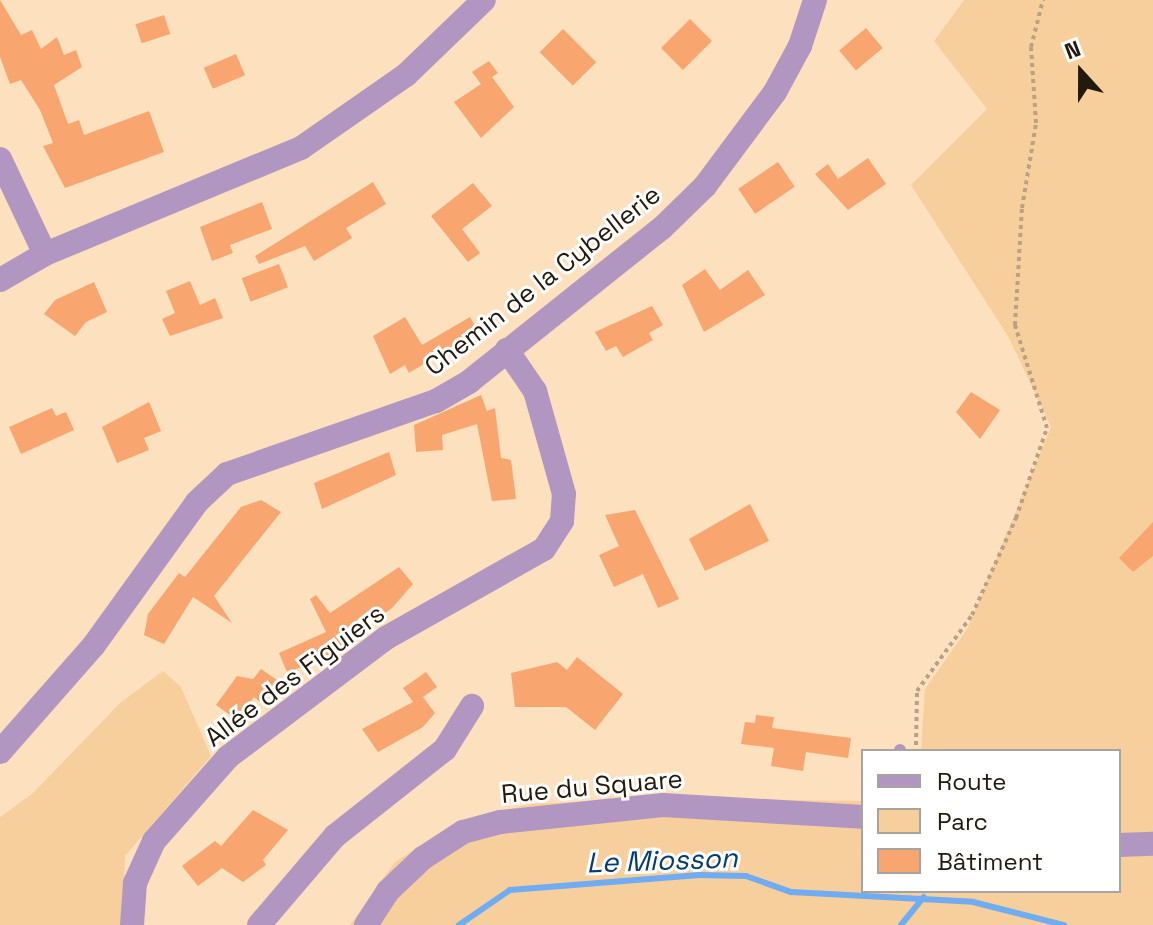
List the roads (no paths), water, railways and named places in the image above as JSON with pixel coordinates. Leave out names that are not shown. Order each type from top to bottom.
[{"type":"street","points":[[0,280],[45,254],[301,148],[406,75],[484,0]]},
{"type":"street","name":"Chemin de la Cybellerie","points":[[0,752],[94,645],[197,502],[227,474],[436,401],[507,350],[662,228],[705,186],[775,92],[800,46],[815,0]]},
{"type":"street","points":[[0,159],[45,254]]},
{"type":"street","name":"Allée des Figuiers","points":[[132,925],[135,883],[154,841],[228,757],[386,638],[544,549],[562,521],[564,494],[535,391],[507,350]]},
{"type":"street","points":[[259,925],[335,836],[445,749],[472,706]]},
{"type":"street","name":"Rue du Square","points":[[366,925],[388,891],[423,858],[463,832],[501,822],[663,805],[861,817]]},
{"type":"street","points":[[1121,845],[1153,844]]},
{"type":"waterway","name":"Le Miosson","points":[[459,925],[510,890],[699,875],[746,876],[791,892],[973,902],[1064,925]]},
{"type":"waterway","points":[[901,925],[924,897]]}]
